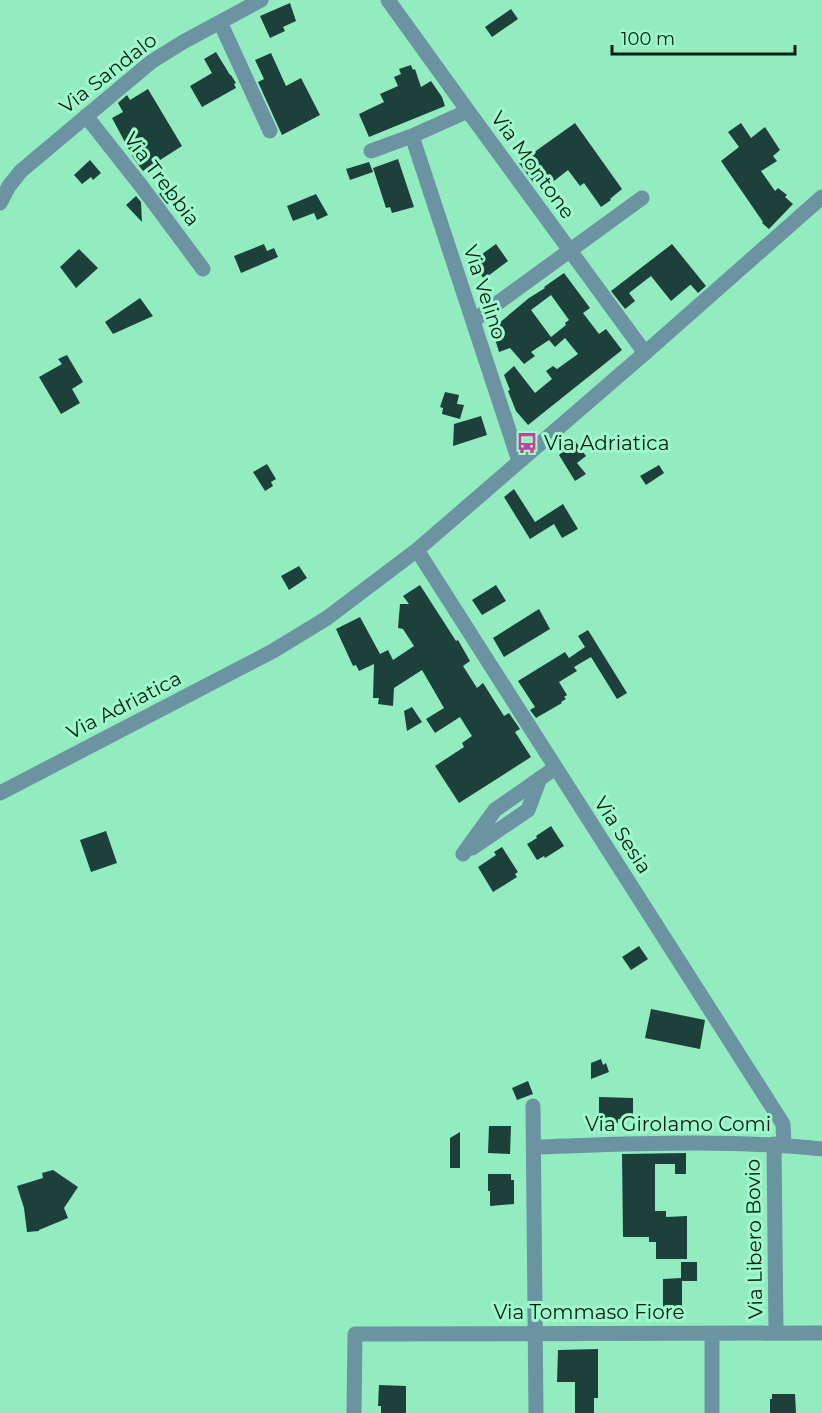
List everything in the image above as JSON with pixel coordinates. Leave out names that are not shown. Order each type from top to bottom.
[{"type":"street","name":"Via Sandalo","points":[[0,203],[9,186],[21,171],[151,62],[261,0]]},
{"type":"street","name":"Via Montone","points":[[388,0],[645,353]]},
{"type":"street","points":[[220,22],[270,131]]},
{"type":"street","points":[[371,151],[468,111]]},
{"type":"street","name":"Via Trebbia","points":[[86,116],[203,269]]},
{"type":"street","name":"Via Velino","points":[[412,136],[519,461]]},
{"type":"street","name":"Via Adriatica","points":[[0,793],[273,651],[327,618],[417,550],[822,197]]},
{"type":"street","points":[[473,321],[642,198]]},
{"type":"street","name":"Via Sesia","points":[[417,550],[783,1124],[779,1145]]},
{"type":"street","points":[[540,778],[528,810],[463,854],[495,810],[540,778],[555,768]]},
{"type":"street","points":[[533,1106],[536,1413]]},
{"type":"street","name":"Via Girolamo Comi","points":[[534,1147],[644,1143],[779,1145],[822,1149]]},
{"type":"street","name":"Via Libero Bovio","points":[[776,1333],[779,1145]]},
{"type":"street","points":[[712,1333],[712,1413]]},
{"type":"street","name":"Via Tommaso Fiore","points":[[354,1413],[355,1334],[822,1333]]},
{"type":"building","points":[[290,3],[296,21],[283,27],[285,31],[270,38],[260,16]]},
{"type":"building","points":[[511,9],[518,19],[492,37],[485,27]]},
{"type":"building","points":[[216,52],[236,83],[234,84],[236,88],[202,107],[190,86],[212,73],[204,59]]},
{"type":"building","points":[[271,53],[286,86],[301,78],[320,115],[282,135],[258,82],[264,79],[255,60]]},
{"type":"building","points":[[411,65],[413,70],[415,69],[421,87],[431,81],[445,106],[369,137],[359,114],[384,102],[380,94],[398,86],[394,77],[401,74],[399,69]]},
{"type":"building","points":[[148,89],[182,146],[143,171],[112,118],[123,112],[118,103],[127,95],[130,100]]},
{"type":"building","points":[[575,123],[622,189],[601,207],[584,183],[580,186],[568,170],[554,181],[549,174],[533,182],[519,163]]},
{"type":"building","points":[[741,123],[751,138],[765,127],[780,150],[773,156],[777,161],[761,171],[775,191],[778,188],[793,204],[769,229],[762,223],[721,161],[739,147],[728,132]]},
{"type":"building","points":[[398,159],[414,207],[392,213],[390,207],[386,208],[373,168]]},
{"type":"building","points":[[90,160],[101,173],[93,180],[91,177],[82,184],[74,175]]},
{"type":"building","points":[[369,162],[373,172],[350,180],[346,169]]},
{"type":"building","points":[[172,185],[180,196],[167,204],[159,194]]},
{"type":"building","points":[[316,194],[328,215],[317,220],[314,213],[293,221],[287,206]]},
{"type":"building","points":[[136,196],[141,202],[142,222],[126,205]]},
{"type":"building","points":[[264,244],[267,251],[274,248],[278,257],[241,273],[234,256]]},
{"type":"building","points":[[496,244],[508,261],[484,279],[471,262]]},
{"type":"building","points":[[672,244],[706,286],[698,293],[690,285],[671,301],[651,276],[629,293],[635,301],[625,309],[611,291]]},
{"type":"building","points":[[79,249],[98,268],[76,288],[60,267]]},
{"type":"building","points":[[564,273],[590,308],[583,313],[599,334],[606,329],[622,350],[528,425],[516,411],[504,375],[514,366],[535,393],[552,379],[546,371],[553,366],[557,369],[578,354],[565,338],[555,347],[549,340],[531,352],[535,356],[524,364],[510,348],[499,352],[492,329]],"holes":[[[551,295],[569,320],[551,337],[531,310]]]},
{"type":"building","points":[[140,298],[153,316],[113,334],[105,322]]},
{"type":"building","points":[[67,355],[83,382],[72,389],[80,403],[61,414],[39,377],[62,364],[58,359]]},
{"type":"building","points":[[445,392],[459,395],[457,404],[464,405],[460,419],[442,414],[443,408],[440,407]]},
{"type":"building","points":[[481,416],[487,435],[453,446],[454,424]]},
{"type":"building","points":[[575,441],[586,456],[577,463],[586,474],[575,481],[559,455]]},
{"type":"building","points":[[267,464],[276,479],[271,482],[273,486],[265,491],[253,472]]},
{"type":"building","points":[[659,465],[664,473],[646,485],[640,476]]},
{"type":"building","points":[[514,489],[535,522],[563,504],[578,529],[562,538],[554,524],[530,539],[504,497]]},
{"type":"building","points":[[299,566],[307,578],[289,590],[281,576]]},
{"type":"building","points":[[420,585],[470,661],[463,666],[477,688],[483,683],[504,716],[509,713],[520,729],[515,732],[531,757],[459,803],[435,766],[464,747],[462,743],[472,736],[460,717],[435,733],[426,719],[444,708],[422,670],[394,688],[393,706],[378,704],[379,698],[373,698],[374,664],[359,671],[356,665],[353,666],[336,629],[360,617],[380,654],[388,650],[393,660],[414,646],[403,629],[398,628],[400,604],[409,604],[403,596]]},
{"type":"building","points":[[496,585],[506,601],[482,615],[472,600]]},
{"type":"building","points":[[539,609],[550,629],[504,657],[493,638]]},
{"type":"building","points":[[588,630],[627,693],[617,699],[591,657],[574,667],[577,671],[559,682],[567,695],[564,697],[566,699],[536,718],[530,710],[535,707],[518,681],[565,652],[569,658],[585,647],[578,636]]},
{"type":"building","points":[[412,707],[422,722],[407,731],[404,711]]},
{"type":"building","points":[[551,826],[564,846],[545,858],[544,856],[537,860],[527,844]]},
{"type":"building","points":[[106,831],[117,863],[91,872],[80,840]]},
{"type":"building","points":[[502,847],[518,872],[515,874],[517,877],[493,892],[478,867],[496,855],[494,852]]},
{"type":"building","points":[[639,946],[648,959],[631,970],[622,957]]},
{"type":"building","points":[[651,1009],[705,1020],[700,1049],[645,1038]]},
{"type":"building","points":[[601,1059],[603,1065],[606,1063],[609,1072],[591,1079],[591,1063]]},
{"type":"building","points":[[528,1081],[533,1094],[517,1100],[512,1088]]},
{"type":"building","points":[[599,1097],[633,1098],[633,1120],[618,1119],[618,1123],[599,1123]]},
{"type":"building","points":[[489,1126],[511,1126],[510,1154],[488,1153]]},
{"type":"building","points":[[460,1132],[460,1168],[450,1168],[450,1138]]},
{"type":"building","points":[[686,1153],[686,1174],[675,1174],[675,1164],[655,1164],[655,1211],[666,1211],[666,1217],[687,1216],[687,1259],[656,1259],[656,1242],[649,1242],[649,1237],[623,1237],[622,1154]]},
{"type":"building","points":[[53,1170],[78,1187],[64,1208],[68,1218],[39,1231],[27,1232],[24,1208],[17,1186],[43,1178],[42,1173]]},
{"type":"building","points":[[488,1174],[511,1174],[511,1180],[514,1180],[514,1204],[490,1206]]},
{"type":"building","points":[[681,1262],[697,1262],[697,1281],[682,1281],[682,1314],[663,1314],[663,1279],[681,1278]]},
{"type":"building","points":[[598,1349],[598,1398],[594,1398],[594,1413],[575,1413],[575,1382],[557,1382],[558,1350]]},
{"type":"building","points":[[379,1385],[406,1386],[406,1413],[381,1413],[381,1406],[378,1406]]},
{"type":"building","points":[[772,1394],[795,1394],[796,1413],[770,1413]]},
{"type":"place","name":"Via Adriatica","points":[[527,443]]}]
